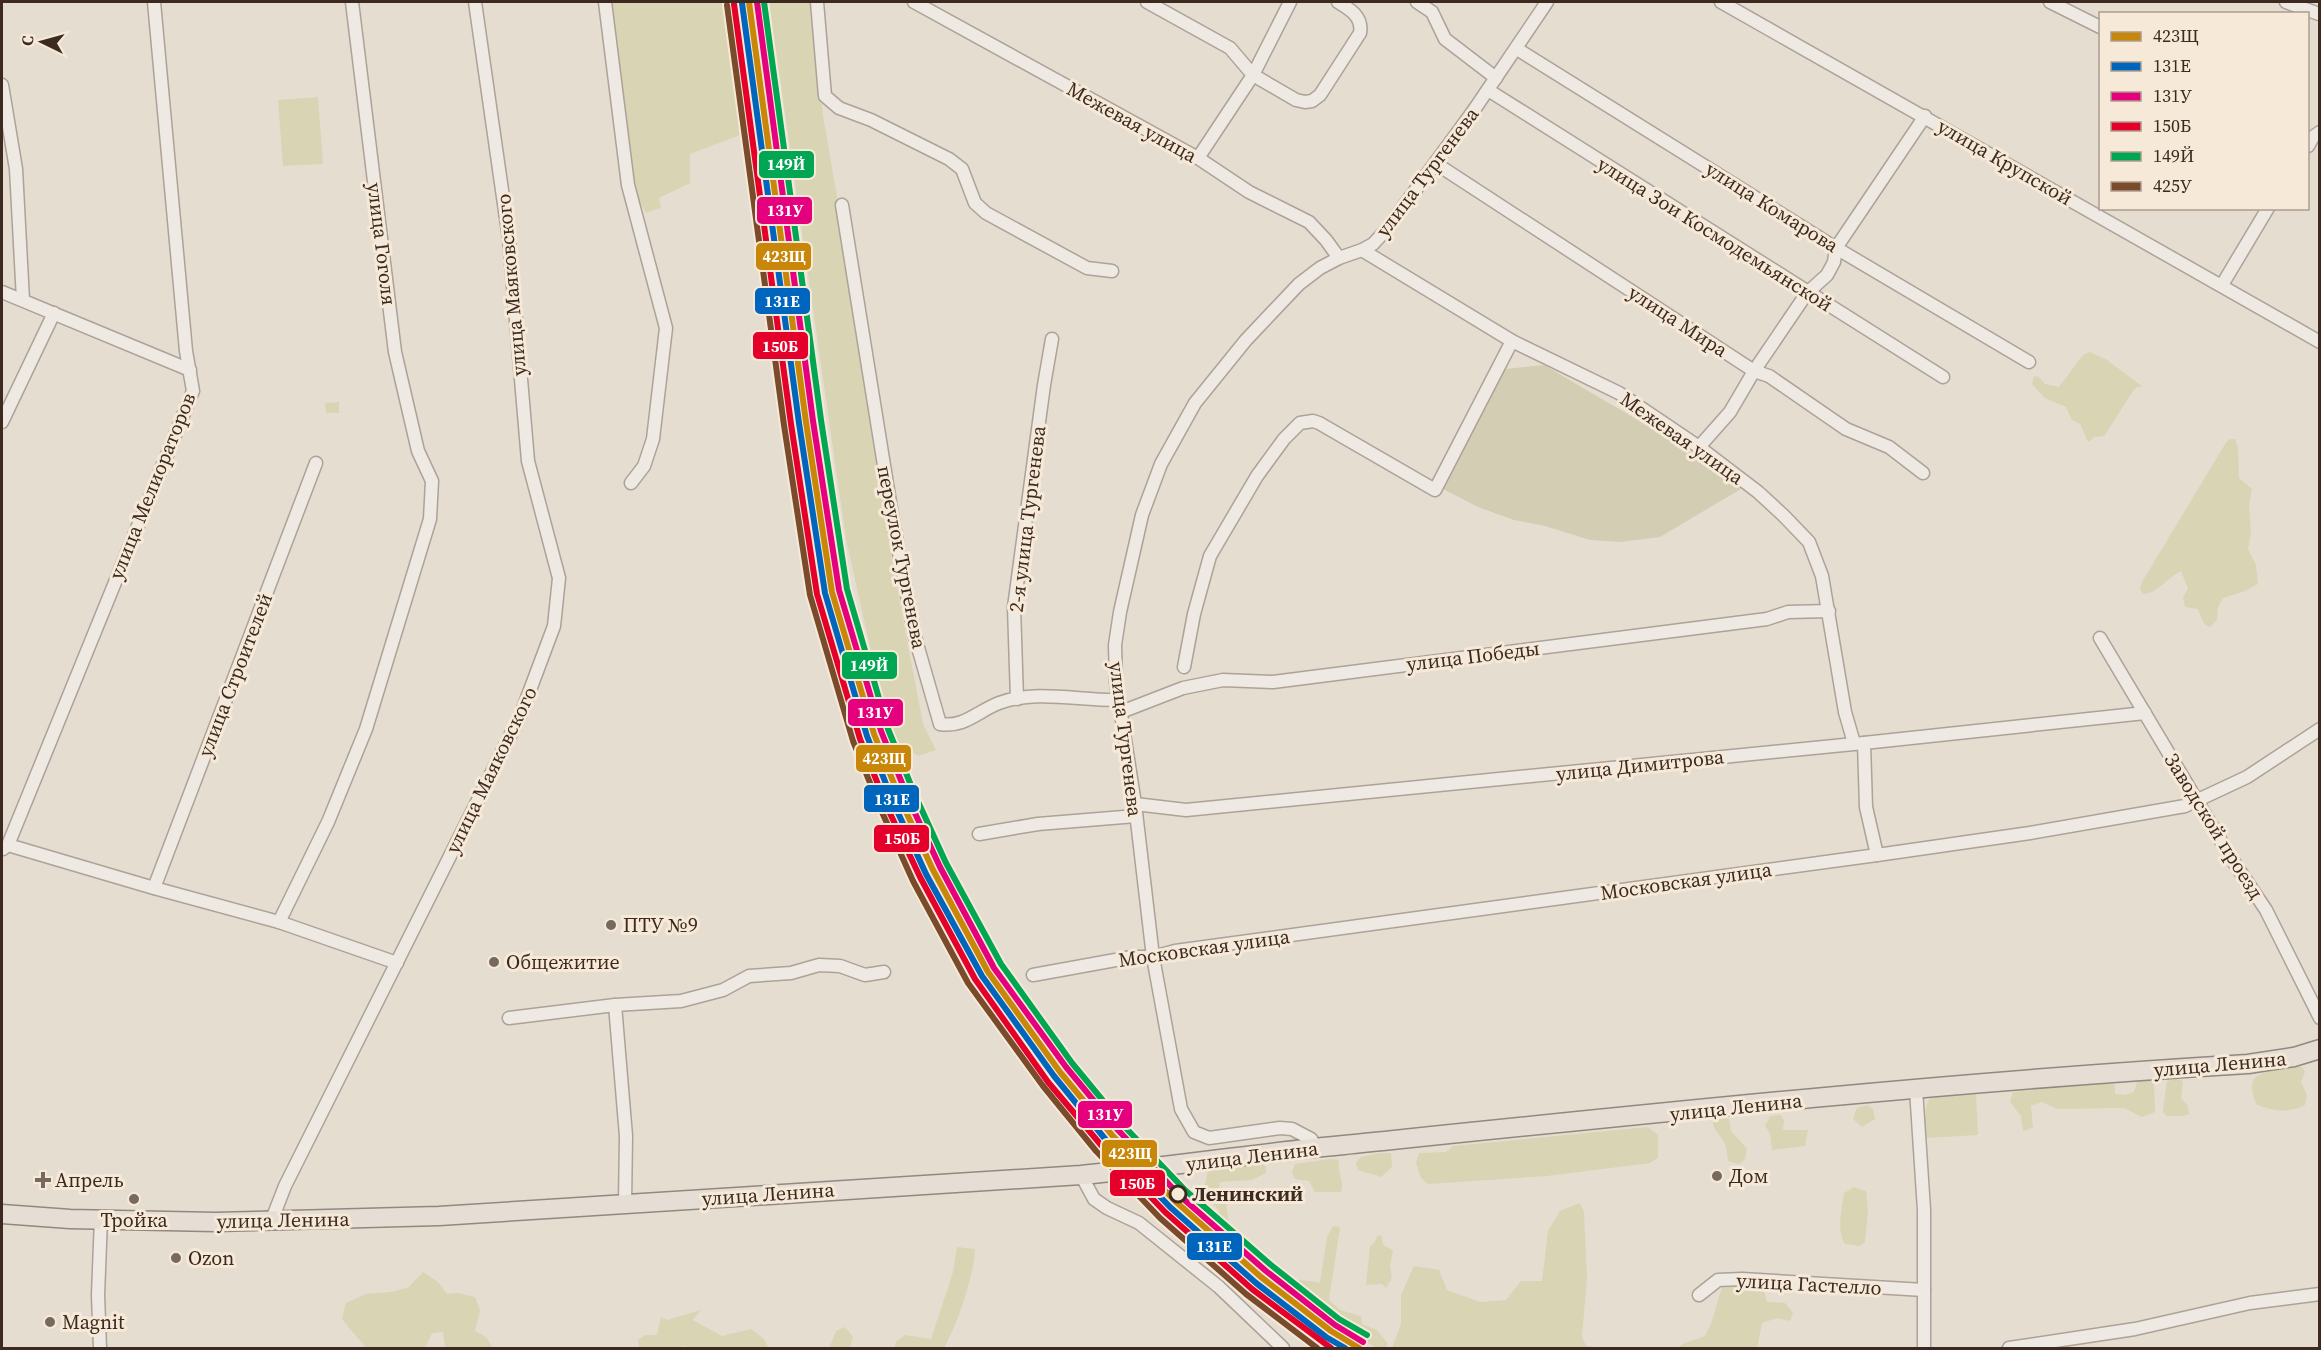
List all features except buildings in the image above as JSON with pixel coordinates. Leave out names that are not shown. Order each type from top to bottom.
[{"type":"main road","name":"улица Ленина","points":[[2,1214],[70,1219],[215,1222],[439,1216],[1081,1175],[1145,1170],[1317,1148],[1916,1089],[2248,1064],[2294,1057],[2319,1049]]},
{"type":"street","name":"улица Мелиораторов","points":[[5,847],[193,391],[154,2]]},
{"type":"street","name":"улица Гоголя","points":[[279,922],[328,822],[366,729],[430,519],[432,481],[418,451],[395,352],[352,2]]},
{"type":"street","name":"улица Маяковского","points":[[271,1222],[285,1186],[521,714],[554,626],[559,578],[528,461],[509,239],[475,2]]},
{"type":"street","points":[[605,2],[628,185],[666,328],[653,439],[644,466],[631,483]]},
{"type":"street","points":[[817,2],[825,96],[839,108],[871,120],[949,159],[962,170],[975,203],[986,213],[1087,268],[1112,271]]},
{"type":"street","name":"Межевая улица","points":[[914,2],[1198,158],[1249,192],[1309,222],[1339,258]]},
{"type":"street","points":[[1147,2],[1230,48],[1253,75],[1296,100],[1312,101],[1320,95],[1360,33],[1361,26],[1358,17],[1338,2]]},
{"type":"street","points":[[1198,158],[1253,75],[1290,2]]},
{"type":"street","points":[[1417,2],[1432,12],[1445,39],[1496,78]]},
{"type":"street","name":"улица Тургенева","points":[[1317,1148],[1311,1139],[1292,1129],[1280,1128],[1209,1138],[1194,1132],[1181,1109],[1153,957],[1120,706],[1115,665],[1120,612],[1142,515],[1161,464],[1195,403],[1246,340],[1299,284],[1320,268],[1373,244],[1388,229],[1517,49],[1547,2]]},
{"type":"street","name":"улица Крупской","points":[[1721,2],[2319,342]]},
{"type":"street","points":[[2050,2],[2099,26]]},
{"type":"street","points":[[2286,2],[2319,15],[2319,10]]},
{"type":"street","name":"улица Комарова","points":[[1517,49],[1836,248],[2029,363]]},
{"type":"street","points":[[2,85],[4,115],[16,169],[23,300]]},
{"type":"street","name":"улица Зои Космодемьянской","points":[[1488,90],[1943,377]]},
{"type":"street","points":[[1698,447],[1730,412],[1807,293],[1827,275],[1834,262],[1836,248],[1925,116]]},
{"type":"street","name":"улица Мира","points":[[1436,163],[1755,371],[1769,376],[1846,429],[1889,447],[1923,473]]},
{"type":"street","name":"переулок Тургенева","points":[[842,206],[893,521],[915,636],[940,724],[965,722],[1001,702],[1017,699],[1050,697],[1120,706]]},
{"type":"street","points":[[2222,285],[2267,210]]},
{"type":"street","name":"Межевая улица","points":[[1362,250],[1512,341],[1619,393],[1698,447],[1758,492],[1809,542],[1822,576],[1845,712],[1859,743],[1866,807],[1877,855]]},
{"type":"street","points":[[2,292],[190,370]]},
{"type":"street","points":[[2,422],[54,313]]},
{"type":"street","name":"2-я улица Тургенева","points":[[1017,699],[1014,607],[1044,385],[1053,339]]},
{"type":"street","points":[[1184,667],[1194,615],[1210,556],[1257,476],[1284,439],[1300,423],[1313,421],[1319,423],[1435,490],[1512,341]]},
{"type":"street","name":"улица Строителей","points":[[154,888],[316,463]]},
{"type":"street","name":"улица Победы","points":[[1120,706],[1183,688],[1223,680],[1273,682],[1767,619],[1788,612],[1829,611]]},
{"type":"street","name":"Заводской проезд","points":[[2100,638],[2197,801],[2266,910],[2319,1018]]},
{"type":"street","name":"улица Димитрова","points":[[979,834],[1135,810],[1186,810],[2145,713]]},
{"type":"street","name":"Московская улица","points":[[1033,975],[1132,957],[1153,957],[1175,951],[2030,833],[2185,806],[2247,777],[2319,729]]},
{"type":"street","points":[[5,847],[279,922],[397,963]]},
{"type":"street","points":[[509,1018],[615,1005],[681,1001],[723,990],[749,976],[791,973],[819,965],[840,966],[865,975],[884,972]]},
{"type":"street","points":[[615,1005],[626,1136],[625,1203]]},
{"type":"street","points":[[1916,1089],[1924,1210],[1924,1348]]},
{"type":"street","points":[[1081,1175],[1094,1199],[1107,1208],[1139,1223],[1219,1287],[1283,1348]]},
{"type":"street","points":[[100,1348],[98,1295],[101,1218]]},
{"type":"street","name":"улица Гастелло","points":[[1699,1295],[1718,1280],[1742,1279],[1924,1290]]},
{"type":"street","points":[[2009,1348],[2135,1329],[2250,1303],[2319,1294]]},
{"type":"shaded area","points":[[609,2],[727,2],[743,134],[690,154],[690,183],[659,198],[661,208],[646,213],[633,188]]},
{"type":"shaded area","points":[[769,2],[812,2],[823,116],[858,317],[893,566],[923,724],[936,750],[918,756],[890,737],[846,539]]},
{"type":"shaded area","points":[[318,97],[323,164],[283,166],[278,100]]},
{"type":"shaded area","points":[[2090,352],[2107,360],[2143,387],[2137,387],[2133,391],[2104,436],[2095,437],[2088,442],[2080,424],[2072,420],[2066,407],[2045,398],[2032,384],[2034,376],[2039,377],[2045,384],[2059,387],[2083,355]]},
{"type":"shaded area","points":[[1544,365],[1682,446],[1741,489],[1660,537],[1620,542],[1590,540],[1545,526],[1514,520],[1478,507],[1443,489],[1505,369]]},
{"type":"shaded area","points":[[339,402],[339,413],[326,413],[325,403]]},
{"type":"shaded area","points":[[2235,439],[2238,447],[2239,478],[2252,489],[2249,507],[2251,532],[2248,549],[2256,565],[2258,584],[2223,598],[2218,607],[2217,620],[2210,627],[2204,624],[2198,609],[2185,607],[2183,597],[2188,589],[2181,571],[2153,591],[2143,594],[2140,589],[2142,582],[2227,441]]},
{"type":"shaded area","points":[[2302,1067],[2305,1072],[2301,1082],[2307,1095],[2305,1105],[2280,1110],[2268,1109],[2256,1104],[2252,1087],[2256,1077],[2273,1070]]},
{"type":"shaded area","points":[[2176,1079],[2183,1081],[2181,1098],[2188,1106],[2189,1114],[2166,1116],[2163,1111],[2167,1081]]},
{"type":"shaded area","points":[[2154,1081],[2155,1112],[2142,1117],[2124,1108],[2057,1109],[2042,1102],[2031,1106],[2033,1128],[2023,1131],[2021,1116],[2010,1102],[2013,1092],[2107,1083],[2115,1085],[2115,1094],[2125,1095],[2134,1092],[2137,1082]]},
{"type":"shaded area","points":[[1948,1094],[1976,1094],[1978,1135],[1926,1138],[1926,1109],[1932,1097]]},
{"type":"shaded area","points":[[1867,1105],[1873,1109],[1875,1119],[1862,1127],[1853,1119],[1857,1108]]},
{"type":"shaded area","points":[[1722,1114],[1729,1119],[1731,1131],[1747,1149],[1745,1159],[1739,1164],[1728,1161],[1725,1144],[1714,1127],[1714,1115]]},
{"type":"shaded area","points":[[1780,1115],[1784,1120],[1783,1130],[1808,1130],[1805,1146],[1772,1150],[1770,1134],[1765,1126],[1770,1116]]},
{"type":"shaded area","points":[[1648,1127],[1658,1135],[1658,1158],[1650,1163],[1547,1176],[1428,1184],[1421,1178],[1416,1163],[1419,1153],[1446,1152],[1453,1146]]},
{"type":"shaded area","points":[[1391,1153],[1392,1167],[1381,1177],[1358,1170],[1356,1163],[1361,1157]]},
{"type":"shaded area","points":[[1330,1159],[1339,1160],[1342,1185],[1340,1192],[1315,1192],[1309,1181],[1295,1179],[1292,1172],[1295,1164]]},
{"type":"shaded area","points":[[1266,1166],[1266,1173],[1252,1180],[1220,1182],[1218,1192],[1225,1196],[1229,1223],[1253,1246],[1253,1251],[1249,1254],[1222,1228],[1219,1210],[1203,1194],[1208,1170]]},
{"type":"shaded area","points":[[1854,1187],[1866,1191],[1868,1212],[1865,1242],[1860,1246],[1845,1244],[1841,1232],[1840,1219],[1844,1193]]},
{"type":"shaded area","points":[[1580,1203],[1584,1212],[1587,1278],[1582,1336],[1586,1346],[1613,1348],[1392,1348],[1401,1324],[1401,1295],[1414,1266],[1439,1270],[1447,1290],[1480,1302],[1506,1300],[1521,1281],[1542,1281],[1548,1231],[1560,1211]]},
{"type":"shaded area","points":[[1333,1226],[1340,1227],[1329,1300],[1340,1310],[1361,1316],[1362,1324],[1377,1330],[1388,1344],[1386,1348],[1376,1348],[1284,1286],[1297,1281],[1320,1283],[1327,1237]]},
{"type":"shaded area","points":[[1378,1235],[1382,1236],[1383,1245],[1393,1250],[1390,1266],[1392,1278],[1386,1288],[1382,1284],[1366,1285],[1370,1246]]},
{"type":"shaded area","points":[[957,1247],[975,1249],[974,1260],[964,1300],[944,1348],[894,1348],[896,1342],[905,1335],[931,1339],[953,1272]]},
{"type":"shaded area","points":[[423,1272],[438,1282],[447,1294],[458,1293],[475,1297],[480,1310],[475,1331],[486,1337],[493,1348],[445,1348],[443,1332],[432,1333],[425,1348],[366,1348],[342,1319],[346,1303],[366,1294],[392,1292],[409,1287]]},
{"type":"shaded area","points":[[1749,1284],[1763,1287],[1767,1302],[1785,1303],[1793,1313],[1790,1321],[1777,1318],[1762,1323],[1757,1348],[1677,1348],[1705,1336],[1722,1288]]},
{"type":"shaded area","points":[[701,1310],[693,1320],[722,1336],[751,1329],[764,1339],[769,1348],[690,1348],[683,1346],[639,1348],[638,1340],[645,1335],[657,1335],[661,1317],[667,1320]]},
{"type":"shaded area","points":[[845,1327],[853,1337],[850,1348],[829,1348],[836,1331]]},
{"type":"transit line","name":"423Щ","points":[[749,2],[806,422],[832,592],[874,734],[901,801],[933,870],[988,972],[1060,1072],[1112,1135],[1175,1201],[1261,1277],[1331,1331],[1359,1348]]},
{"type":"transit line","name":"131У","points":[[757,2],[813,421],[839,590],[881,731],[908,798],[940,867],[994,968],[1066,1067],[1118,1130],[1180,1196],[1266,1271],[1335,1325],[1363,1342]]},
{"type":"transit line","name":"149Й","points":[[764,2],[821,420],[847,589],[888,729],[915,795],[946,863],[1001,964],[1072,1063],[1123,1125],[1185,1190],[1271,1265],[1339,1319],[1367,1335]]},
{"type":"transit line","name":"131Е","points":[[742,3],[799,423],[825,593],[867,736],[894,804],[926,874],[982,976],[1054,1076],[1106,1140],[1170,1207],[1256,1283],[1326,1337],[1345,1348]]},
{"type":"transit line","name":"150Б","points":[[734,4],[791,424],[817,594],[860,739],[887,807],[920,877],[975,979],[1048,1082],[1101,1145],[1165,1212],[1252,1289],[1331,1348]]},
{"type":"transit line","name":"425У","points":[[727,5],[784,425],[810,595],[853,741],[881,810],[913,881],[968,983],[1043,1086],[1096,1151],[1160,1218],[1246,1294],[1317,1348]]},
{"type":"place","name":"ПТУ №9","points":[[611,925]]},
{"type":"place","name":"Общежитие","points":[[494,962]]},
{"type":"place","name":"Дом","points":[[1717,1176]]},
{"type":"place","name":"Апрель","points":[[43,1180]]},
{"type":"place","name":"Ленинский","points":[[1178,1194]]},
{"type":"place","name":"Тройка","points":[[134,1199]]},
{"type":"place","name":"Ozon","points":[[176,1258]]},
{"type":"place","name":"Magnit","points":[[50,1322]]}]
